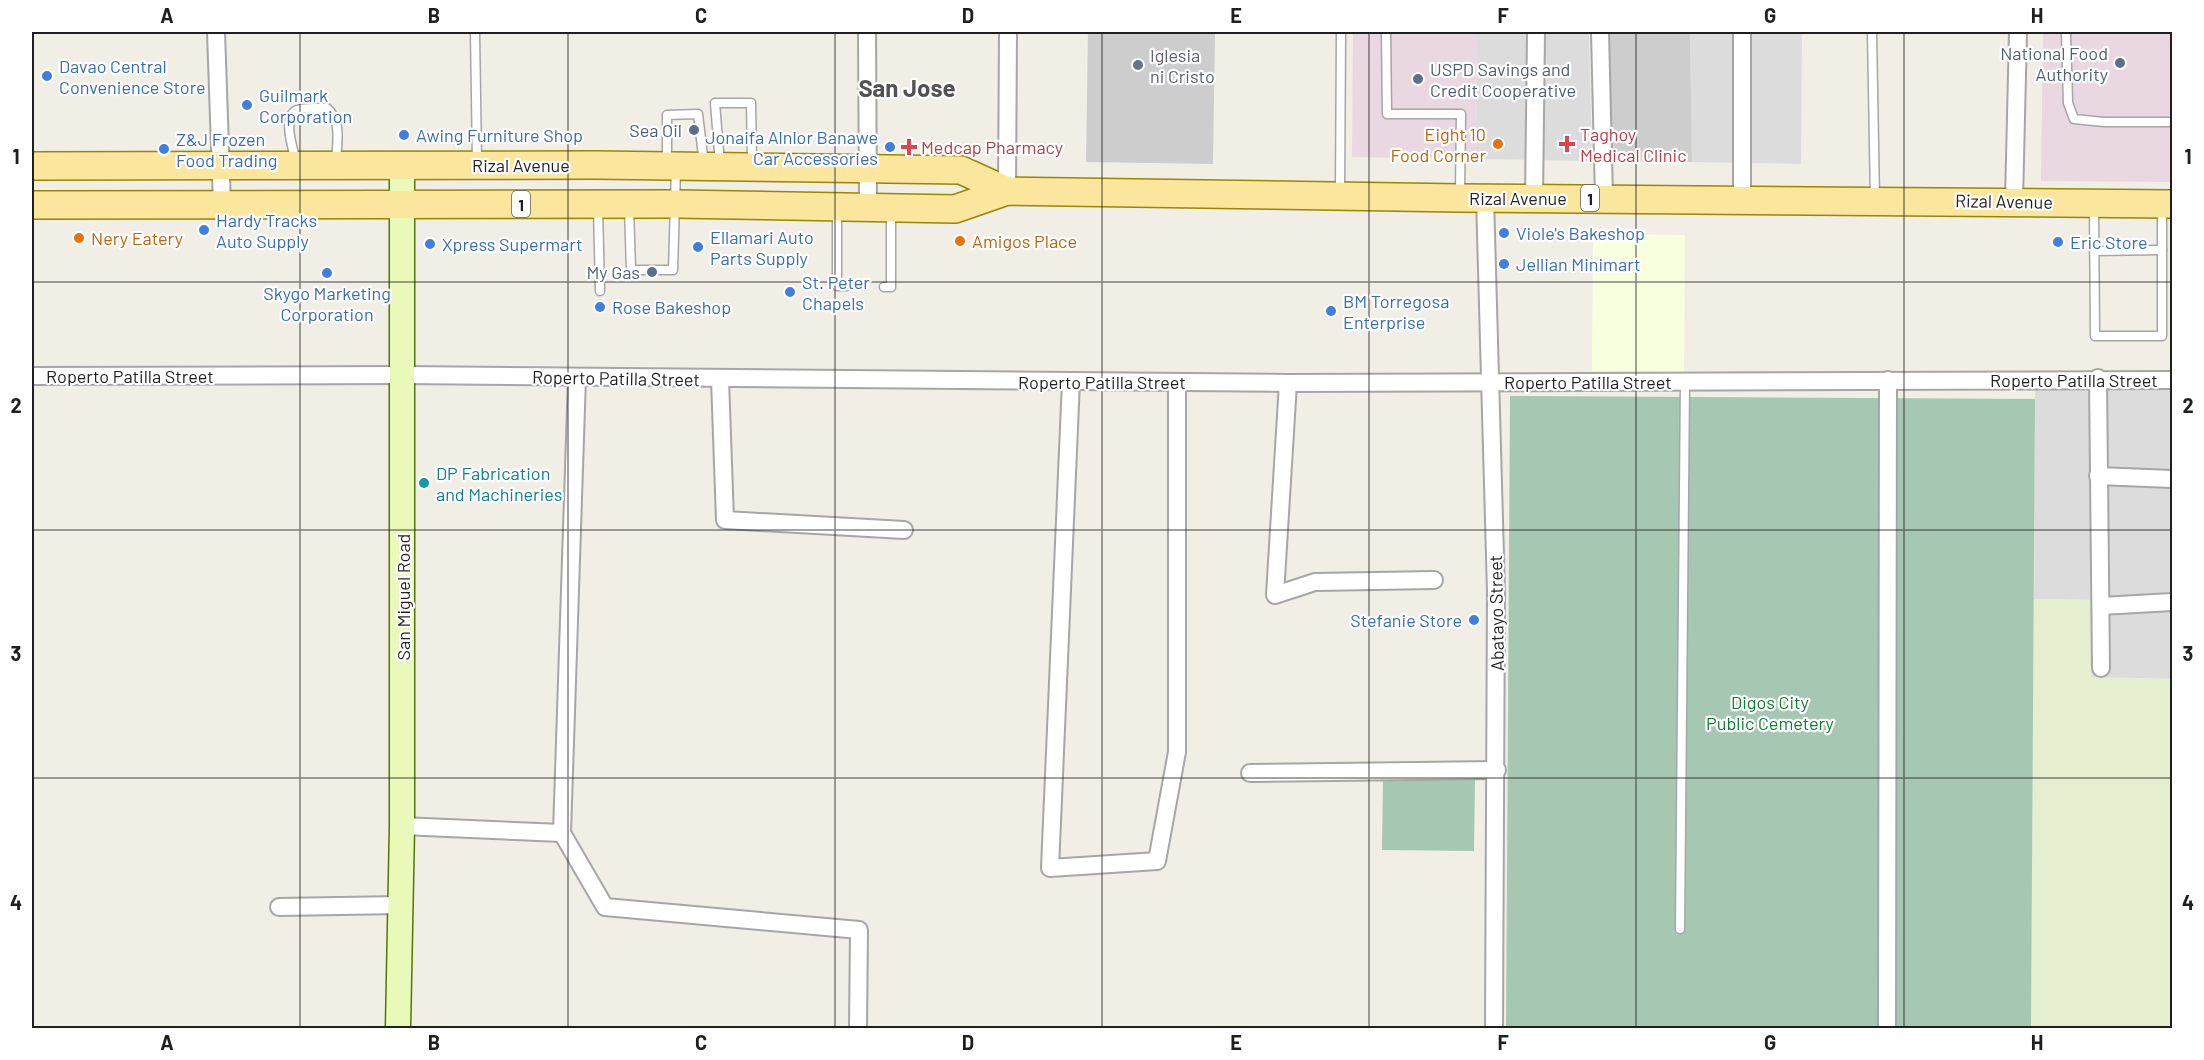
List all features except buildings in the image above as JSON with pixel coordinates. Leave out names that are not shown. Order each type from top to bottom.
[{"type":"main road","name":"Rizal Avenue","points":[[32,166],[477,165],[961,170],[1007,191]]},
{"type":"main road","points":[[166,167],[166,205]]},
{"type":"main road","name":"Rizal Avenue","points":[[32,205],[676,204],[955,209],[1007,191],[2167,204]]},
{"type":"street","points":[[216,32],[222,205]]},
{"type":"street","points":[[867,32],[868,169],[879,208]]},
{"type":"street","points":[[1007,191],[1008,32]]},
{"type":"street","points":[[1534,198],[1536,32]]},
{"type":"street","points":[[1600,32],[1604,198]]},
{"type":"street","points":[[1742,32],[1742,199]]},
{"type":"street","points":[[2014,201],[2018,32]]},
{"type":"street","name":"San Miguel Road","points":[[398,1029],[402,826],[402,165]]},
{"type":"street","name":"Abatayo Street","points":[[1472,198],[1491,382],[1497,770],[1494,1029]]},
{"type":"street","name":"Roperto Patilla Street","points":[[32,376],[403,375],[1288,383],[2097,378],[2172,380]]},
{"type":"street","points":[[577,377],[562,833],[605,907],[859,930],[858,1029]]},
{"type":"street","points":[[2097,378],[2101,668]]},
{"type":"street","points":[[720,379],[725,520],[904,530]]},
{"type":"street","points":[[1887,1029],[1888,380]]},
{"type":"street","points":[[1071,381],[1050,868],[1157,861],[1177,752],[1177,382]]},
{"type":"street","points":[[1288,383],[1275,595],[1315,582],[1434,580]]},
{"type":"street","points":[[2098,476],[2172,479]]},
{"type":"street","points":[[2101,606],[2172,602]]},
{"type":"street","points":[[1250,773],[1497,770]]},
{"type":"street","points":[[402,826],[562,833]]},
{"type":"street","points":[[279,907],[401,905]]},
{"type":"lane","points":[[475,32],[477,165]]},
{"type":"lane","points":[[1340,195],[1341,32]]},
{"type":"lane","points":[[1386,32],[1387,114],[1461,114],[1472,198]]},
{"type":"lane","points":[[1872,32],[1875,200]]},
{"type":"lane","points":[[2066,32],[2068,103],[2074,119],[2104,122],[2172,122]]},
{"type":"lane","points":[[713,167],[715,103],[751,103],[753,167]]},
{"type":"lane","points":[[297,166],[289,128],[292,114],[297,110],[327,108],[335,118],[337,127],[336,165]]},
{"type":"lane","points":[[629,204],[631,270],[673,270],[676,204],[667,115],[698,114],[713,167]]},
{"type":"lane","points":[[2093,203],[2095,336],[2162,336],[2162,250],[2167,204]]},
{"type":"lane","points":[[597,204],[600,291]]},
{"type":"lane","points":[[837,207],[837,286],[846,286]]},
{"type":"lane","points":[[879,208],[891,287],[884,287]]},
{"type":"lane","points":[[2094,250],[2162,250]]},
{"type":"lane","points":[[1680,929],[1685,381]]},
{"type":"shaded area","points":[[1088,32],[1215,32],[1213,164],[1086,162]]},
{"type":"shaded area","points":[[1353,32],[1477,32],[1476,159],[1352,157]]},
{"type":"shaded area","points":[[1477,32],[1589,32],[1592,161],[1476,159]]},
{"type":"shaded area","points":[[1608,32],[1690,32],[1692,162],[1611,161]]},
{"type":"shaded area","points":[[1690,32],[1802,32],[1801,164],[1692,162]]},
{"type":"shaded area","points":[[2043,32],[2172,32],[2172,182],[2041,181]]},
{"type":"shaded area","points":[[1593,234],[1685,235],[1684,372],[1592,371]]},
{"type":"shaded area","points":[[2035,384],[2172,387],[2172,679],[2091,677],[2094,600],[2034,599]]},
{"type":"shaded area","points":[[2034,599],[2094,600],[2091,677],[2172,679],[2172,1028],[2031,1028]]},
{"type":"green space","name":"Digos City Public Cemetery","points":[[1510,396],[2035,399],[2031,1028],[1506,1028]]},
{"type":"green space","points":[[1383,777],[1475,778],[1474,851],[1382,850]]},
{"type":"place","name":"National Food Authority","points":[[2120,63]]},
{"type":"place","name":"Iglesia ni Cristo","points":[[1138,65]]},
{"type":"place","name":"Davao Central Convenience Store","points":[[47,76]]},
{"type":"place","name":"USPD Savings and Credit Cooperative","points":[[1418,79]]},
{"type":"place","name":"Guilmark Corporation","points":[[247,105]]},
{"type":"place","name":"Sea Oil","points":[[694,130]]},
{"type":"place","name":"Awing Furniture Shop","points":[[404,135]]},
{"type":"place","name":"Eight 10 Food Corner","points":[[1498,144]]},
{"type":"place","name":"Taghoy Medical Clinic","points":[[1567,144]]},
{"type":"place","name":"Jonaifa Alnlor Banawe Car Accessories","points":[[890,147]]},
{"type":"place","name":"Medcap Pharmacy","points":[[909,147]]},
{"type":"place","name":"Z&J Frozen Food Trading","points":[[164,149]]},
{"type":"place","name":"Hardy Tracks Auto Supply","points":[[204,230]]},
{"type":"place","name":"Viole's Bakeshop","points":[[1504,233]]},
{"type":"place","name":"Nery Eatery","points":[[79,238]]},
{"type":"place","name":"Amigos Place","points":[[960,241]]},
{"type":"place","name":"Eric Store","points":[[2058,242]]},
{"type":"place","name":"Xpress Supermart","points":[[430,244]]},
{"type":"place","name":"Ellamari Auto Parts Supply","points":[[698,247]]},
{"type":"place","name":"Jellian Minimart","points":[[1504,264]]},
{"type":"place","name":"My Gas","points":[[652,272]]},
{"type":"place","name":"Skygo Marketing Corporation","points":[[327,273]]},
{"type":"place","name":"St. Peter Chapels","points":[[790,292]]},
{"type":"place","name":"Rose Bakeshop","points":[[600,307]]},
{"type":"place","name":"BM Torregosa Enterprise","points":[[1331,311]]},
{"type":"place","name":"DP Fabrication and Machineries","points":[[424,483]]},
{"type":"place","name":"Stefanie Store","points":[[1474,620]]},
{"type":"district","name":"San Jose","points":[[907,87]]}]
